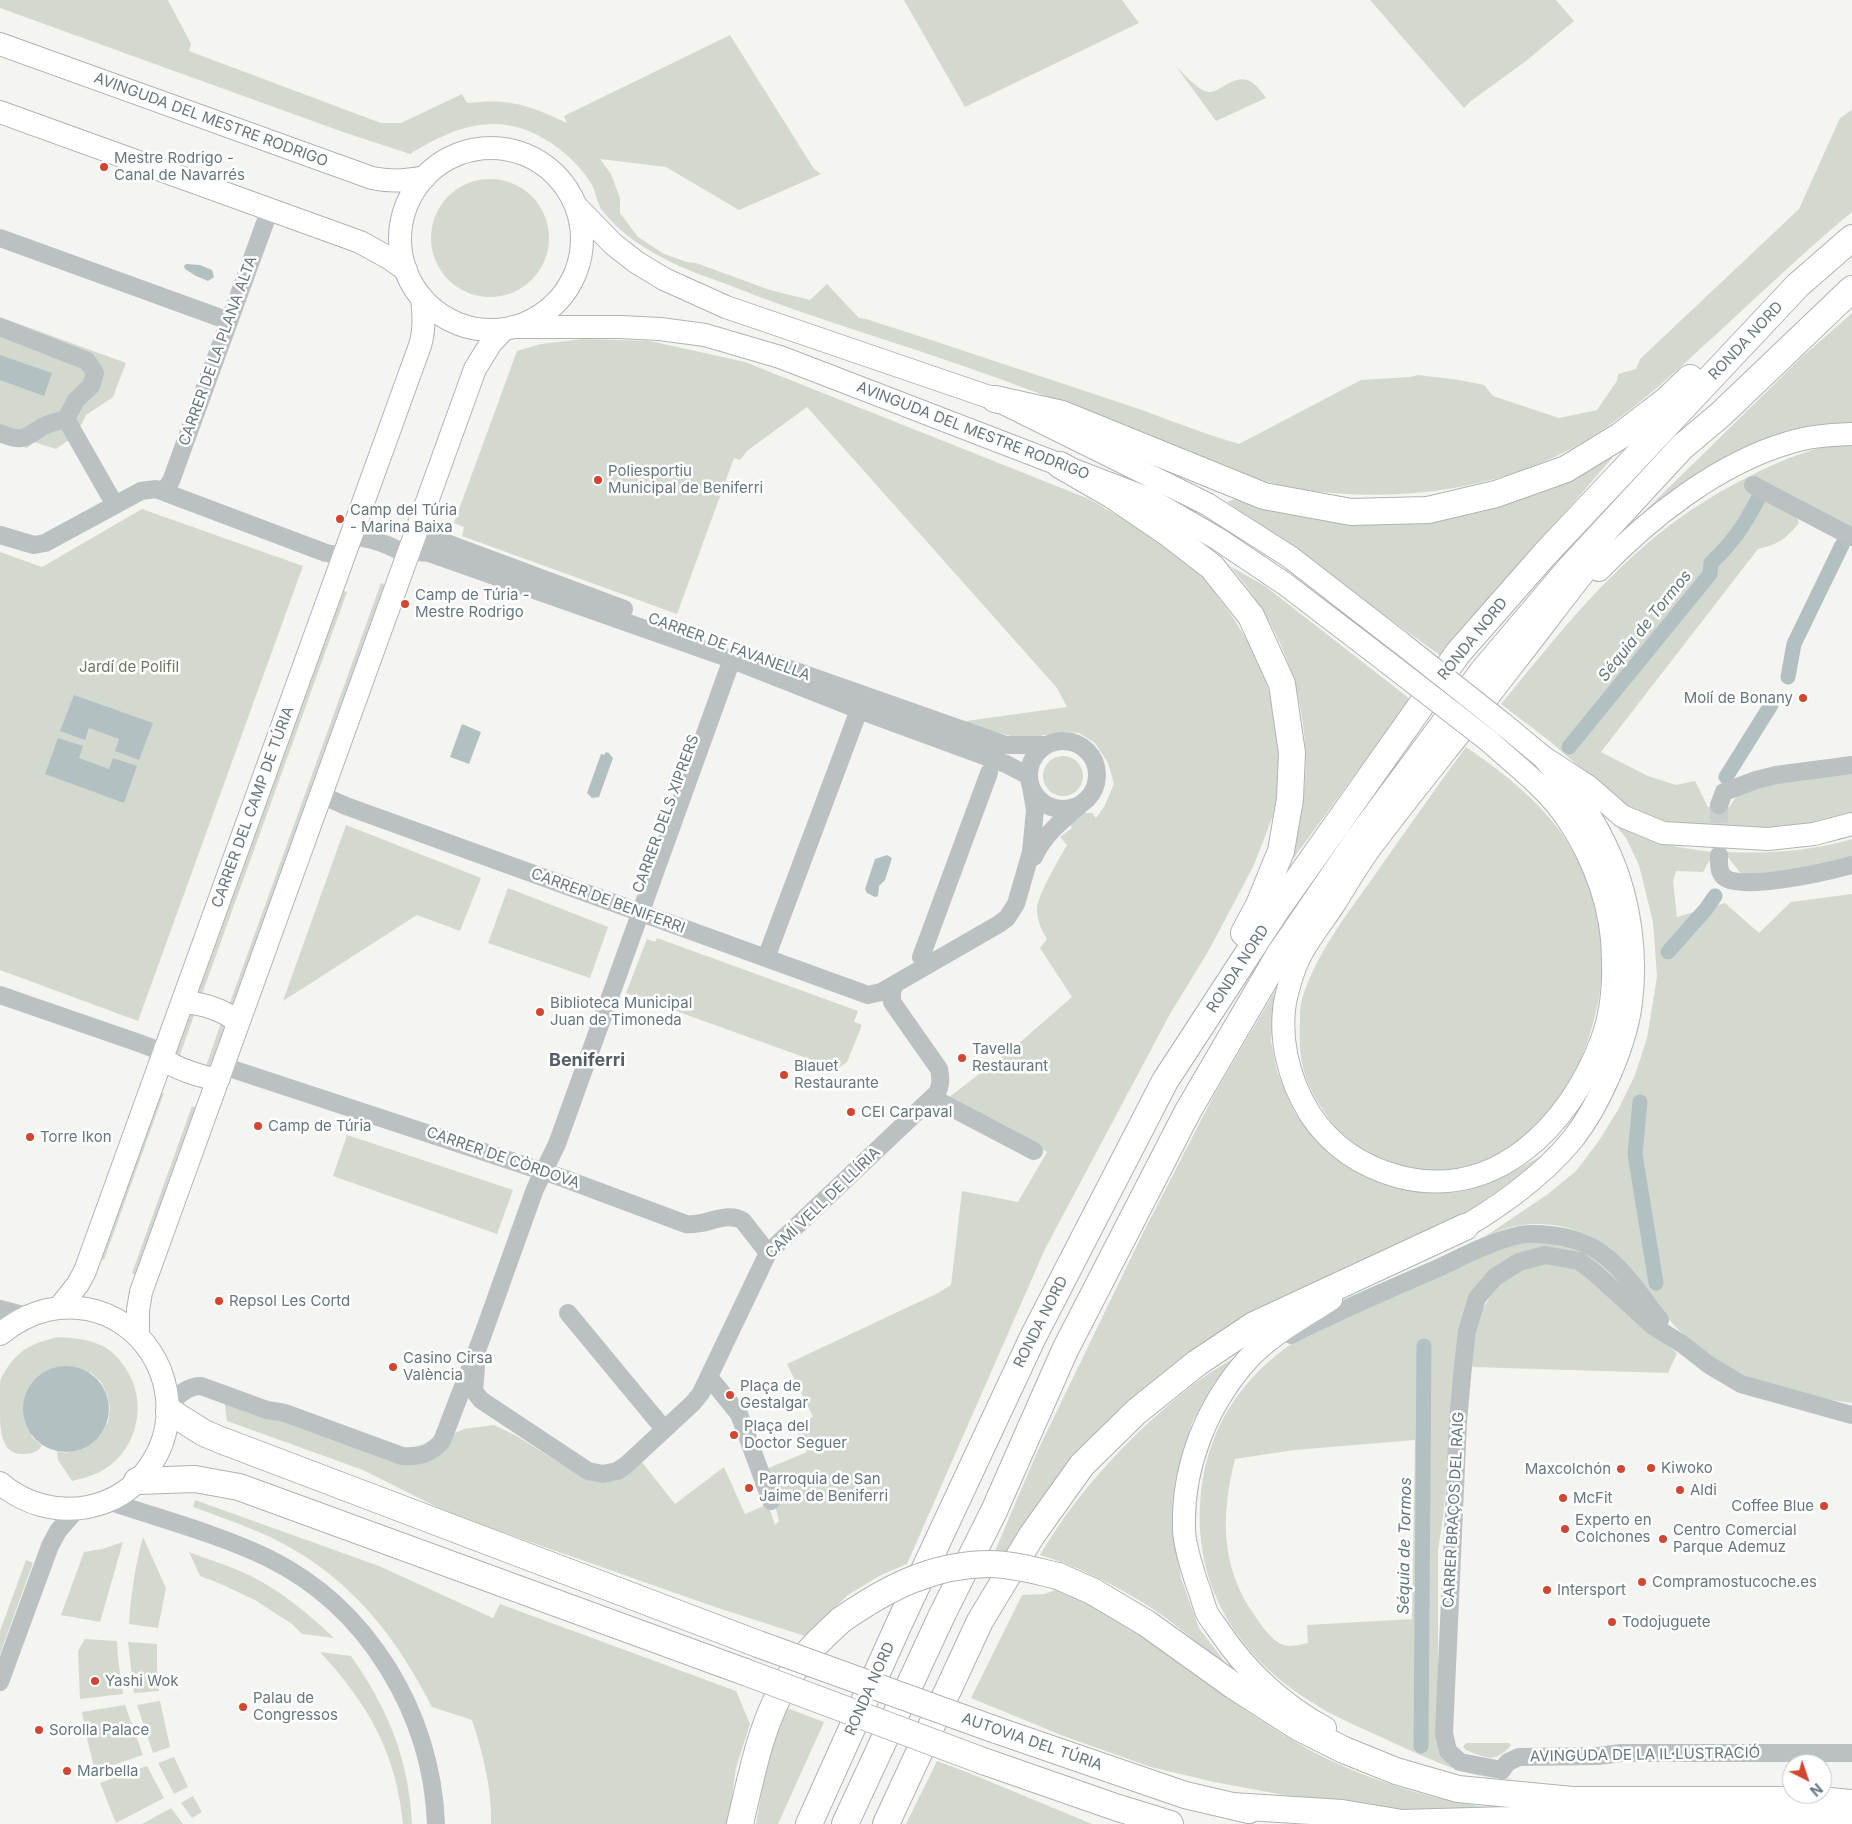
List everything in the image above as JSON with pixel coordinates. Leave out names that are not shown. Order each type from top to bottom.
[{"type":"highway","name":"RONDA NORD","points":[[809,1824],[898,1626],[1033,1337],[1165,1081],[1277,909],[1458,653],[1545,554],[1798,285],[1852,238]]},
{"type":"highway","points":[[995,400],[1062,414],[1264,496],[1351,512],[1428,510],[1496,494],[1566,469],[1620,436],[1668,399],[1741,329],[1798,285]]},
{"type":"highway","name":"RONDA NORD","points":[[845,1824],[942,1614],[994,1510],[1065,1350],[1188,1112],[1279,955],[1357,841],[1483,671],[1571,567],[1682,446],[1720,415],[1852,289]]},
{"type":"highway","points":[[1060,465],[1112,495],[1212,567],[1251,616],[1282,684],[1292,753],[1290,799],[1280,851],[1259,904],[1165,1081]]},
{"type":"highway","points":[[886,1824],[980,1621],[1032,1535],[1082,1465],[1143,1406],[1197,1363],[1254,1325],[1465,1227]]},
{"type":"highway","name":"AUTOVIA DEL TÚRIA","points":[[169,1410],[218,1440],[758,1644],[996,1730],[1185,1795],[1310,1824]]},
{"type":"highway","points":[[137,1482],[195,1479],[239,1488],[983,1760],[1118,1808],[1170,1824]]},
{"type":"highway","points":[[740,1824],[757,1751],[772,1710],[790,1676],[815,1645],[842,1620],[868,1601],[908,1580],[946,1569],[990,1564],[1025,1568],[1058,1576],[1092,1591],[1130,1614],[1234,1686],[1298,1727],[1344,1750],[1396,1771],[1458,1789],[1572,1800],[1819,1800],[1847,1811]]},
{"type":"highway","points":[[983,1760],[1015,1781],[1109,1823]]},
{"type":"highway","points":[[1232,1806],[1342,1813],[1402,1823],[1847,1811]]},
{"type":"main road","name":"AVINGUDA DEL MESTRE RODRIGO","points":[[0,44],[372,178],[384,181],[402,181],[425,177]]},
{"type":"main road","points":[[0,112],[360,242],[406,270]]},
{"type":"main road","points":[[138,1336],[138,1310],[142,1292],[476,369],[491,343],[508,328],[540,316],[554,305],[566,292],[574,276],[580,259],[582,242],[581,224],[577,207],[570,192],[560,179],[534,158],[503,148],[470,150],[440,164],[416,188],[407,204],[402,223],[400,243],[406,270],[422,298]]},
{"type":"main road","name":"AVINGUDA DEL MESTRE RODRIGO","points":[[577,207],[613,244],[636,262],[664,279],[726,307],[995,400],[1207,504],[1290,557],[1502,723],[1543,758]]},
{"type":"main road","name":"AVINGUDA DEL MESTRE RODRIGO","points":[[422,298],[444,316],[460,324],[478,329],[620,327],[660,329],[705,335],[780,357],[1149,499],[1218,539],[1285,584],[1386,662],[1488,741],[1537,783],[1568,818],[1589,857],[1608,907],[1613,957],[1612,996],[1602,1039],[1582,1084],[1562,1112],[1545,1133],[1516,1157],[1479,1175],[1443,1183],[1414,1180],[1377,1171],[1343,1150],[1319,1128],[1300,1098],[1287,1061],[1284,1029],[1286,996],[1298,960],[1369,850],[1537,634]]},
{"type":"main road","name":"CARRER DEL CAMP DE TÚRIA","points":[[59,1308],[85,1272],[421,344],[424,318],[422,298]]},
{"type":"main road","points":[[1537,634],[1593,561],[1691,453],[1720,415]]},
{"type":"main road","points":[[1537,634],[1639,532],[1699,486],[1745,460],[1788,442],[1822,436],[1852,434]]},
{"type":"main road","points":[[1543,758],[1589,787],[1622,816],[1663,833],[1768,839],[1814,834],[1852,824]]},
{"type":"main road","points":[[1520,1796],[1397,1761],[1348,1741],[1308,1719],[1268,1688],[1234,1654],[1207,1613],[1193,1570],[1184,1530],[1188,1473],[1203,1428],[1227,1386],[1249,1358],[1276,1335],[1334,1297],[1465,1227],[1528,1184],[1572,1140],[1600,1096],[1620,1050],[1632,1003],[1633,956],[1626,902],[1611,857],[1584,807],[1543,758]]},
{"type":"main road","points":[[182,1003],[190,1002],[228,1015],[234,1018],[238,1024]]},
{"type":"main road","points":[[163,1057],[169,1064],[209,1078],[221,1072]]},
{"type":"main road","points":[[0,1334],[27,1316],[46,1310],[59,1308],[84,1309],[102,1313],[119,1321],[138,1336],[150,1349],[162,1372],[169,1410],[163,1442],[155,1460],[137,1482],[120,1495],[108,1501],[77,1509],[50,1508],[17,1495],[0,1483]]},
{"type":"street","name":"CARRER DE LA PLANA ALTA","points":[[164,491],[171,481],[270,209]]},
{"type":"street","points":[[0,238],[229,321]]},
{"type":"street","points":[[0,327],[87,361],[94,373],[91,386],[76,400],[66,419],[44,426],[29,437],[14,439],[0,433]]},
{"type":"street","points":[[66,419],[115,505]]},
{"type":"street","points":[[1753,484],[1852,537]]},
{"type":"street","points":[[0,535],[34,545],[45,543],[148,489],[164,491],[326,553],[347,547],[365,538],[396,549],[407,556]]},
{"type":"street","name":"CARRER DE FAVANELLA","points":[[418,526],[433,538],[448,544],[758,658],[1006,745],[1046,745]]},
{"type":"street","name":"CARRER DE FAVANELLA","points":[[407,556],[418,552],[429,553],[727,658],[859,710],[1006,764],[1030,782]]},
{"type":"street","name":"CARRER DELS XIPRERS","points":[[169,1410],[172,1402],[179,1395],[196,1386],[206,1387],[267,1410],[285,1413],[402,1456],[414,1457],[427,1454],[436,1448],[442,1440],[482,1337],[535,1189],[557,1144],[636,911],[727,658]]},
{"type":"street","points":[[766,958],[859,710]]},
{"type":"street","points":[[1056,741],[1068,741],[1079,744],[1088,751],[1094,760],[1096,777],[1092,793],[1084,802],[1075,807],[1064,809],[1054,808],[1040,800],[1030,782],[1029,767],[1033,758],[1046,745],[1056,741]]},
{"type":"street","points":[[1718,806],[1724,792],[1756,780],[1776,775],[1852,765]]},
{"type":"street","points":[[921,957],[990,773]]},
{"type":"street","name":"CARRER DE BENIFERRI","points":[[322,794],[334,801],[868,994],[881,992],[895,985],[1007,918],[1016,904],[1030,852],[1035,822],[1030,782]]},
{"type":"street","name":"CARRER DE BENIFERRI","points":[[1023,881],[1043,841],[1055,827],[1084,802]]},
{"type":"street","points":[[1720,855],[1719,869],[1724,877],[1744,882],[1793,879],[1852,865]]},
{"type":"street","points":[[895,985],[892,991],[892,1002],[938,1069],[941,1077],[937,1092],[1034,1152]]},
{"type":"street","points":[[0,995],[155,1049],[163,1057]]},
{"type":"street","name":"CARRER DE CÒRDOVA","points":[[221,1072],[544,1171],[686,1224],[701,1224],[729,1216],[738,1218],[743,1221],[768,1253]]},
{"type":"street","name":"CAMÍ VELL DE LLÍRIA","points":[[475,1392],[481,1400],[588,1471],[595,1474],[603,1474],[617,1471],[625,1466],[693,1402],[709,1377],[768,1253],[937,1092]]},
{"type":"street","points":[[1227,1386],[1259,1358],[1285,1339],[1323,1319],[1488,1246],[1521,1235],[1555,1236],[1584,1243],[1608,1258],[1682,1344],[1709,1365],[1741,1384],[1852,1415]]},
{"type":"street","name":"CARRER BRAÇOS DEL RAIG","points":[[1448,1750],[1444,1733],[1462,1366],[1467,1331],[1478,1298],[1495,1276],[1518,1262],[1545,1255],[1578,1262],[1596,1273],[1654,1326],[1682,1344]]},
{"type":"street","points":[[0,1309],[27,1316]]},
{"type":"street","points":[[568,1313],[664,1429]]},
{"type":"street","name":"CARRER DELS XIPRERS","points":[[475,1392],[473,1384],[482,1337]]},
{"type":"street","points":[[709,1377],[736,1411],[755,1455],[771,1501]]},
{"type":"street","points":[[108,1501],[214,1536],[268,1558],[319,1590],[343,1612],[379,1653],[408,1702],[420,1734],[431,1774],[436,1824]]},
{"type":"street","points":[[0,1682],[50,1546],[58,1531],[77,1509]]},
{"type":"street","name":"AVINGUDA DE LA IL·LUSTRACIÓ","points":[[1448,1750],[1460,1762],[1502,1770],[1508,1762],[1519,1757],[1598,1756],[1631,1753],[1852,1753]]},
{"type":"green space","points":[[0,0],[168,0],[191,44],[189,51],[381,123],[401,123],[462,94],[467,103],[495,101],[518,104],[530,107],[567,123],[564,116],[730,35],[814,169],[821,174],[739,210],[666,167],[600,159],[611,174],[620,198],[620,213],[638,237],[664,254],[696,263],[770,290],[810,300],[827,284],[859,318],[1139,409],[1239,444],[1361,380],[1418,375],[1459,380],[1484,385],[1493,396],[1559,418],[1597,410],[1617,381],[1618,374],[1636,369],[1640,359],[1799,209],[1840,118],[1852,110],[1852,212],[1657,388],[1611,424],[1576,446],[1539,464],[1500,477],[1460,487],[1420,493],[1379,495],[1297,489],[1268,482],[1221,466],[1001,379],[790,308],[678,266],[643,246],[616,226],[602,210],[592,185],[586,176],[572,160],[555,145],[526,130],[496,124],[466,128],[437,139],[410,154],[343,132],[0,8]]},
{"type":"green space","points":[[904,0],[1122,0],[1139,23],[965,107]]},
{"type":"green space","points":[[1370,0],[1556,0],[1574,21],[1526,61],[1464,108]]},
{"type":"green space","points":[[1175,65],[1191,82],[1206,91],[1214,91],[1231,82],[1243,79],[1253,83],[1266,98],[1216,121]]},
{"type":"green space","points":[[490,179],[513,183],[532,196],[545,215],[549,238],[545,261],[532,280],[513,293],[490,297],[467,293],[448,280],[435,261],[431,238],[435,215],[448,196],[467,183]]},
{"type":"green space","points":[[1852,313],[1852,427],[1647,511],[1801,358]]},
{"type":"green space","points":[[0,317],[126,363],[113,397],[86,415],[76,435],[56,449],[34,442],[27,448],[0,439]]},
{"type":"green space","points":[[583,339],[650,341],[745,362],[1089,499],[1149,534],[1202,576],[1232,616],[1260,661],[1270,695],[1279,753],[1279,800],[1254,865],[1209,950],[1170,1014],[1045,1249],[907,1564],[881,1575],[848,1595],[805,1636],[715,1607],[449,1513],[363,1470],[227,1421],[224,1398],[416,1464],[437,1457],[444,1451],[455,1433],[464,1429],[494,1425],[515,1435],[571,1470],[602,1482],[622,1477],[641,1461],[675,1504],[724,1467],[745,1514],[768,1504],[775,1525],[779,1521],[766,1469],[807,1452],[795,1426],[813,1417],[787,1364],[938,1293],[951,1285],[962,1191],[1018,1202],[1047,1152],[948,1098],[1018,1044],[1072,997],[1040,948],[1047,939],[1040,924],[1037,909],[1045,886],[1067,845],[1060,837],[1072,828],[1069,822],[1082,813],[1092,813],[1096,818],[1104,807],[1114,784],[1108,763],[1095,743],[1079,733],[1064,732],[1015,737],[959,722],[1067,707],[1057,688],[807,407],[747,451],[740,460],[734,458],[677,614],[462,536],[464,527],[454,523],[517,351],[541,344]]},
{"type":"green space","points":[[1852,442],[1852,531],[1796,516],[1799,523],[1786,537],[1777,543],[1758,549],[1601,752],[1648,776],[1676,785],[1695,781],[1708,807],[1729,807],[1738,794],[1746,788],[1852,768],[1852,818],[1805,829],[1700,829],[1637,817],[1552,743],[1501,704],[1585,604],[1622,566],[1666,528],[1720,492],[1773,465],[1812,450]]},
{"type":"green space","points":[[1613,457],[1441,656],[1227,502],[1235,499],[1285,511],[1333,518],[1589,467]]},
{"type":"green space","name":"Jardí de Polifil","points":[[142,509],[303,566],[138,1021],[0,970],[0,552],[42,567]]},
{"type":"green space","points":[[1230,566],[1265,586],[1410,699],[1290,863],[1300,823],[1305,783],[1305,744],[1300,706],[1290,669],[1275,633],[1255,599]]},
{"type":"green space","points":[[381,583],[386,585],[234,1005],[228,1008]]},
{"type":"green space","points":[[341,590],[347,592],[201,997],[197,993]]},
{"type":"green space","points":[[1466,747],[1518,786],[1534,801],[1548,816],[1573,851],[1583,871],[1595,906],[1602,946],[1602,975],[1599,998],[1586,1046],[1565,1092],[1551,1112],[1535,1130],[1517,1145],[1499,1155],[1463,1168],[1429,1171],[1397,1164],[1374,1156],[1353,1143],[1327,1116],[1313,1093],[1304,1072],[1300,1049],[1300,1007],[1308,982],[1332,936]]},
{"type":"green space","points":[[1059,756],[1067,756],[1074,759],[1080,765],[1083,776],[1080,787],[1074,793],[1067,796],[1059,796],[1052,793],[1046,787],[1043,780],[1043,772],[1046,765],[1052,759]]},
{"type":"green space","points":[[1610,818],[1632,833],[1645,838],[1711,852],[1711,858],[1703,872],[1676,871],[1673,881],[1677,917],[1725,903],[1759,933],[1791,902],[1852,894],[1852,1403],[1792,1392],[1772,1386],[1735,1371],[1717,1361],[1700,1349],[1678,1329],[1617,1254],[1589,1235],[1573,1229],[1540,1224],[1507,1228],[1483,1238],[1548,1194],[1576,1171],[1598,1142],[1618,1110],[1635,1075],[1647,1038],[1657,977],[1653,922],[1639,865],[1626,838]]},
{"type":"green space","points":[[346,825],[481,878],[460,931],[417,915],[283,1001]]},
{"type":"green space","points":[[1852,839],[1852,857],[1774,875],[1742,875],[1727,856],[1727,852],[1790,851]]},
{"type":"green space","points":[[508,888],[608,927],[590,978],[488,943]]},
{"type":"green space","points":[[657,938],[858,1011],[854,1022],[862,1025],[847,1062],[837,1069],[626,993],[647,939],[655,942]]},
{"type":"green space","points":[[1275,991],[1271,1041],[1277,1072],[1294,1112],[1323,1147],[1456,1189],[1484,1184],[1509,1174],[1541,1156],[1524,1172],[1462,1216],[1250,1318],[1013,1551],[995,1551],[1038,1450],[1143,1233],[1214,1095]]},
{"type":"green space","points":[[196,1010],[178,1060],[174,1056],[188,1014]]},
{"type":"green space","points":[[222,1020],[226,1027],[212,1066],[205,1069]]},
{"type":"green space","points":[[159,1092],[164,1093],[104,1260],[99,1259]]},
{"type":"green space","points":[[192,1106],[197,1108],[137,1275],[132,1273]]},
{"type":"green space","points":[[347,1135],[513,1190],[497,1234],[333,1176]]},
{"type":"green space","points":[[1548,1242],[1577,1247],[1606,1264],[1634,1300],[1578,1256],[1499,1266],[1458,1357],[1438,1551],[1438,1692],[1456,1765],[1513,1779],[1468,1773],[1424,1756],[1327,1711],[1282,1681],[1257,1658],[1237,1634],[1220,1606],[1209,1577],[1202,1546],[1200,1513],[1203,1478],[1208,1455],[1216,1434],[1238,1395],[1268,1362],[1305,1335],[1495,1250],[1517,1244]],"holes":[[[1415,1440],[1412,1619],[1307,1625],[1308,1643],[1294,1646],[1279,1643],[1269,1635],[1244,1597],[1235,1579],[1230,1560],[1226,1520],[1227,1500],[1235,1459],[1294,1450]]]},
{"type":"green space","points":[[1540,1263],[1575,1268],[1585,1274],[1677,1353],[1668,1373],[1471,1367],[1473,1338],[1483,1308],[1496,1287],[1514,1272]]},
{"type":"green space","points":[[58,1337],[92,1342],[111,1351],[129,1374],[135,1387],[137,1401],[137,1416],[134,1430],[129,1443],[121,1455],[111,1465],[98,1473],[72,1481],[58,1460],[57,1451],[66,1453],[101,1435],[108,1422],[110,1408],[107,1394],[101,1382],[90,1372],[31,1436],[42,1446],[35,1452],[22,1454],[9,1450],[5,1445],[0,1424],[0,1382],[2,1375],[25,1349]]},
{"type":"green space","points":[[1241,1353],[1214,1383],[1192,1423],[1176,1478],[1173,1533],[1181,1578],[1199,1628],[1231,1670],[1153,1609],[1084,1571],[1040,1555],[1072,1507],[1129,1442],[1149,1422],[1193,1385]]},
{"type":"green space","points":[[195,1500],[379,1566],[493,1618],[500,1604],[736,1691],[750,1724],[736,1768],[728,1824],[491,1824],[486,1772],[472,1720],[432,1707],[404,1657],[388,1635],[351,1593],[330,1575],[282,1543],[193,1507]]},
{"type":"green space","points":[[143,1537],[166,1588],[158,1628],[129,1624],[134,1580]]},
{"type":"green space","points":[[123,1542],[100,1622],[61,1615],[84,1552],[102,1549]]},
{"type":"green space","points":[[189,1552],[236,1569],[274,1589],[315,1620],[334,1638],[302,1634],[292,1624],[255,1600],[200,1576]]},
{"type":"green space","points":[[26,1560],[33,1563],[0,1654],[0,1631]]},
{"type":"green space","points":[[1060,1588],[1094,1604],[1118,1619],[1236,1703],[1284,1735],[1326,1758],[1372,1778],[1420,1793],[1474,1805],[1527,1812],[1444,1814],[1322,1802],[1214,1782],[1151,1767],[1066,1737],[971,1698],[1022,1595],[1045,1594]]},
{"type":"green space","points":[[85,1639],[117,1641],[123,1694],[80,1699],[78,1651]]},
{"type":"green space","points":[[128,1642],[157,1644],[159,1691],[134,1693]]},
{"type":"green space","points":[[320,1652],[351,1656],[376,1695],[386,1715],[401,1756],[410,1800],[412,1824],[403,1824],[394,1774],[377,1730],[366,1710],[337,1671]]},
{"type":"green space","points":[[160,1701],[170,1747],[153,1753],[137,1705]]},
{"type":"green space","points":[[125,1705],[143,1755],[95,1771],[82,1712]]},
{"type":"green space","points":[[784,1707],[824,1722],[778,1824],[756,1824],[769,1751]]},
{"type":"green space","points":[[1466,1743],[1509,1743],[1511,1745],[1500,1755],[1490,1758],[1466,1750],[1463,1747]]},
{"type":"green space","points":[[174,1757],[188,1787],[174,1794],[158,1763]]},
{"type":"green space","points":[[937,1761],[969,1773],[1092,1824],[906,1824]]},
{"type":"green space","points":[[147,1766],[164,1798],[116,1823],[100,1783]]},
{"type":"green space","points":[[193,1796],[202,1812],[192,1818],[181,1803]]},
{"type":"green space","points":[[171,1808],[183,1824],[142,1824]]},
{"type":"shaded area","points":[[186,264],[200,265],[212,270],[214,277],[208,281],[196,276],[185,269],[184,266]]},
{"type":"shaded area","points":[[0,355],[52,373],[44,396],[0,380]]},
{"type":"shaded area","points":[[74,695],[153,723],[139,760],[115,751],[119,739],[89,728],[85,740],[60,731]]},
{"type":"shaded area","points":[[462,724],[481,732],[469,764],[450,757]]},
{"type":"shaded area","points":[[58,738],[83,746],[79,758],[109,769],[113,758],[137,766],[124,803],[45,774]]},
{"type":"shaded area","points":[[606,752],[613,758],[599,797],[592,798],[587,793],[601,754],[604,755]]},
{"type":"shaded area","points":[[887,855],[892,858],[885,880],[879,886],[878,896],[875,897],[867,893],[865,889],[875,859]]},
{"type":"shaded area","points":[[58,1366],[74,1366],[83,1369],[97,1378],[106,1392],[109,1409],[106,1426],[97,1440],[83,1449],[74,1452],[58,1452],[42,1445],[30,1433],[23,1417],[23,1401],[30,1385],[42,1373]]},
{"type":"waterway","name":"Séquia de Tormos","points":[[1569,747],[1710,574],[1711,563],[1738,533],[1758,499]]},
{"type":"waterway","points":[[1788,677],[1794,644],[1842,545]]},
{"type":"waterway","points":[[1726,777],[1771,705]]},
{"type":"waterway","points":[[1668,952],[1715,896]]},
{"type":"waterway","points":[[1640,1102],[1635,1154],[1656,1283]]},
{"type":"waterway","name":"Séquia de Tormos","points":[[1421,1746],[1424,1346]]},
{"type":"tunnel","points":[[1719,805],[1719,847]]},
{"type":"place","name":"Mestre Rodrigo - Canal de Navarrés","points":[[104,167]]},
{"type":"place","name":"Poliesportiu Municipal de Beniferri","points":[[598,480]]},
{"type":"place","name":"Camp del Túria - Marina Baixa","points":[[340,519]]},
{"type":"place","name":"Camp de Túria - Mestre Rodrigo","points":[[405,604]]},
{"type":"place","name":"Molí de Bonany","points":[[1803,698]]},
{"type":"place","name":"Biblioteca Municipal Juan de Timoneda","points":[[540,1012]]},
{"type":"place","name":"Tavella Restaurant","points":[[962,1058]]},
{"type":"place","name":"Blauet Restaurante","points":[[784,1075]]},
{"type":"place","name":"CEI Carpaval","points":[[851,1112]]},
{"type":"place","name":"Camp de Túria","points":[[258,1126]]},
{"type":"place","name":"Torre Ikon","points":[[30,1137]]},
{"type":"place","name":"Repsol Les Cortd","points":[[219,1301]]},
{"type":"place","name":"Casino Cirsa València","points":[[393,1367]]},
{"type":"place","name":"Plaça de Gestalgar","points":[[730,1395]]},
{"type":"place","name":"Plaça del Doctor Seguer","points":[[734,1435]]},
{"type":"place","name":"Kiwoko","points":[[1651,1468]]},
{"type":"place","name":"Maxcolchón","points":[[1621,1469]]},
{"type":"place","name":"Parroquia de San Jaime de Beniferri","points":[[749,1488]]},
{"type":"place","name":"Aldi","points":[[1680,1490]]},
{"type":"place","name":"McFit","points":[[1563,1498]]},
{"type":"place","name":"Coffee Blue","points":[[1824,1506]]},
{"type":"place","name":"Experto en Colchones","points":[[1565,1529]]},
{"type":"place","name":"Centro Comercial Parque Ademuz","points":[[1663,1539]]},
{"type":"place","name":"Compramostucoche.es","points":[[1642,1582]]},
{"type":"place","name":"Intersport","points":[[1547,1590]]},
{"type":"place","name":"Todojuguete","points":[[1612,1622]]},
{"type":"place","name":"Yashi Wok","points":[[95,1681]]},
{"type":"place","name":"Palau de Congressos","points":[[243,1707]]},
{"type":"place","name":"Sorolla Palace","points":[[39,1730]]},
{"type":"place","name":"Marbella","points":[[67,1771]]},
{"type":"district","name":"Beniferri","points":[[587,1061]]}]
